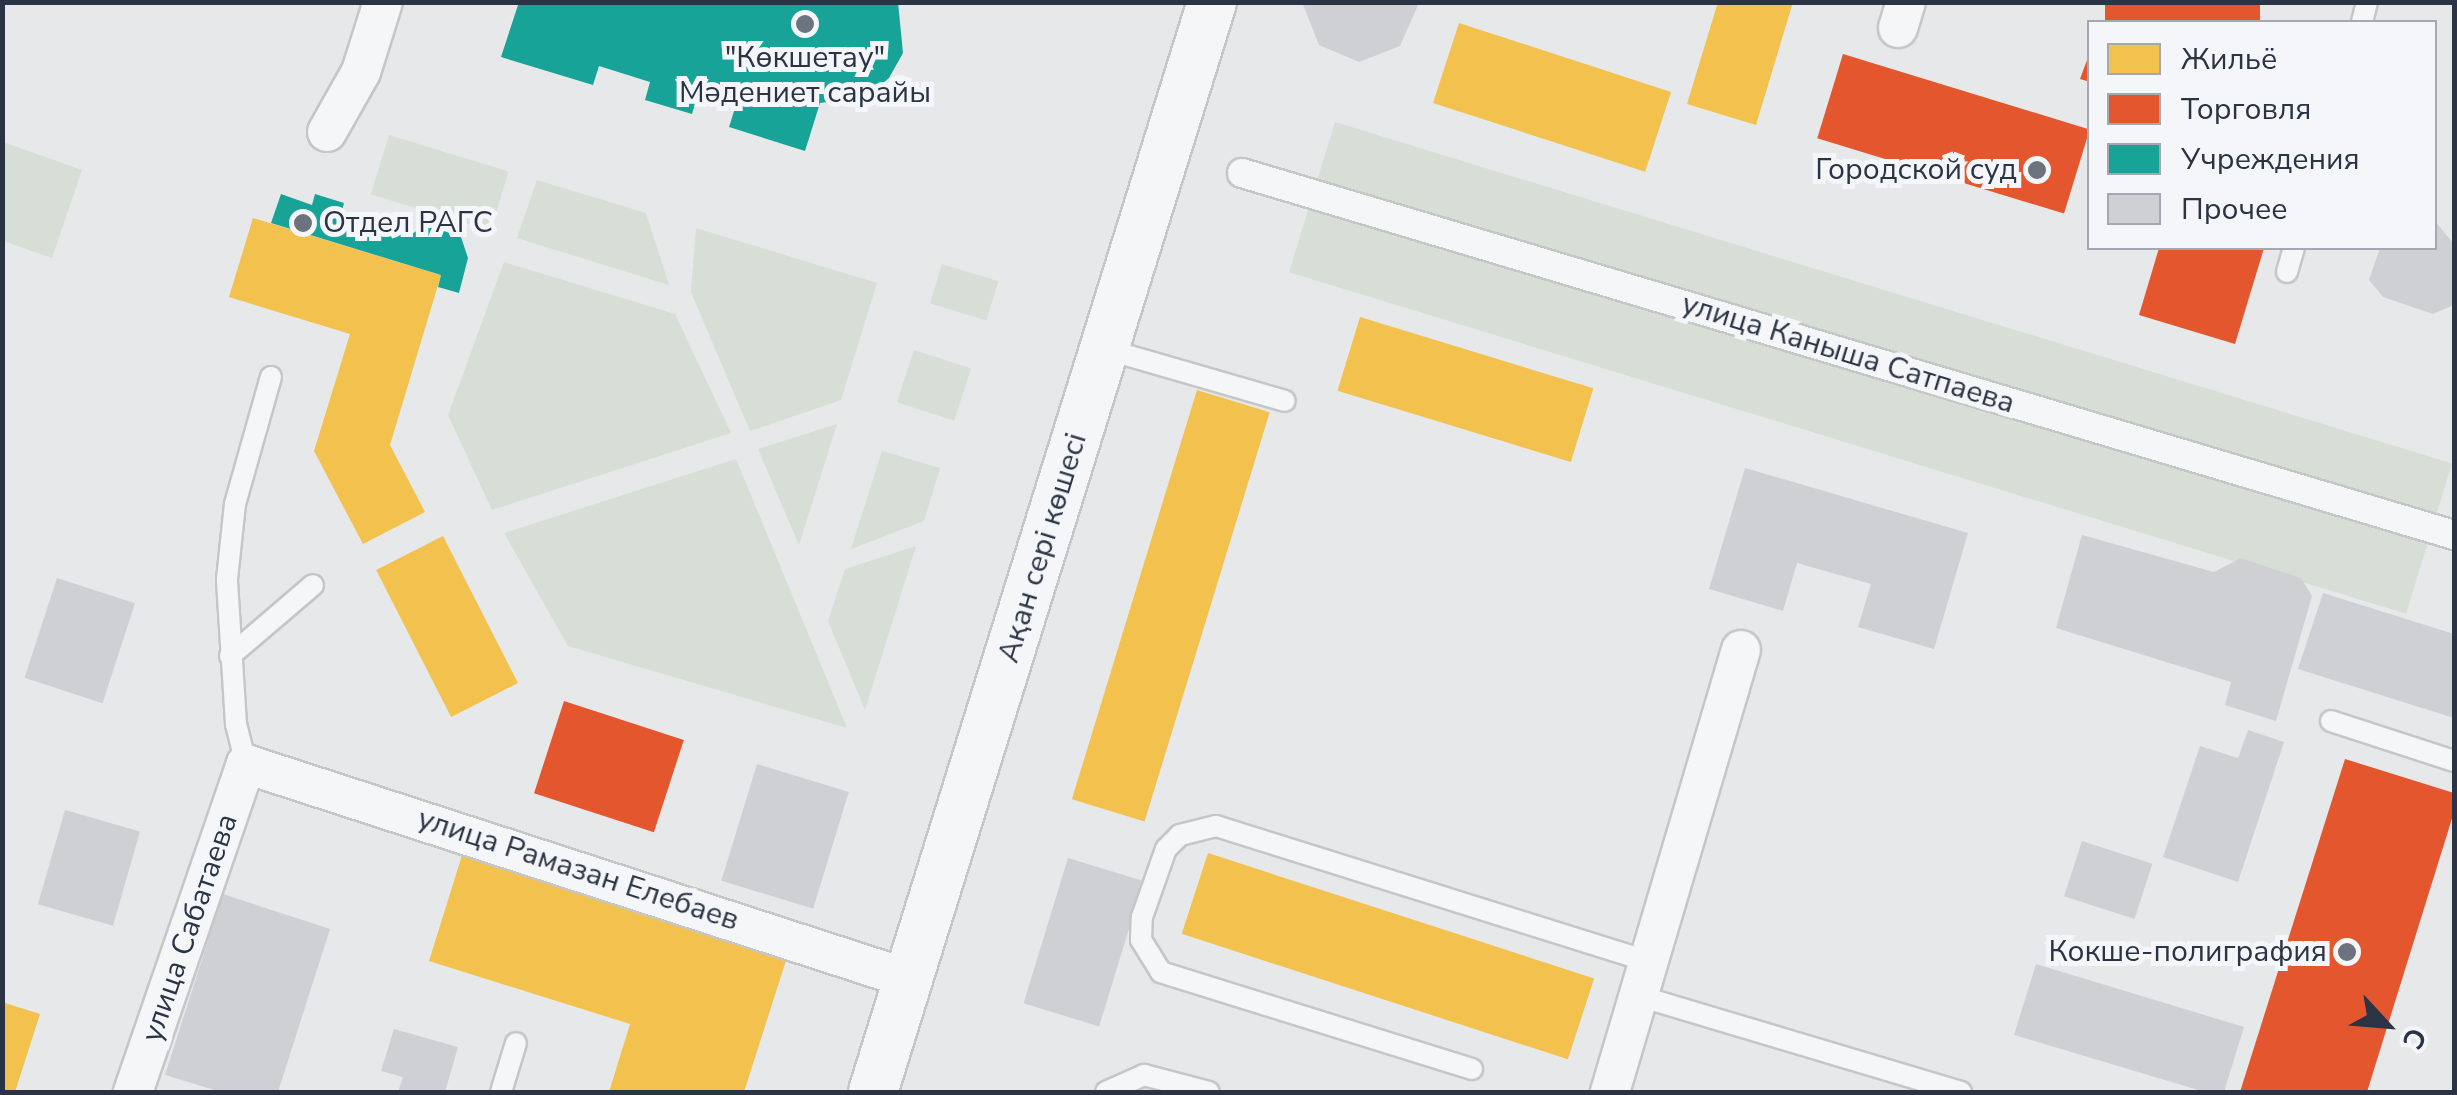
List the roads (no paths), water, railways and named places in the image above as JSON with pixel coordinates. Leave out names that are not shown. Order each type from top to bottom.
[{"type":"street","points":[[328,132],[361,72],[384,2]]},
{"type":"street","name":"Ақан сері көшесі","points":[[873,1092],[1212,2]]},
{"type":"street","name":"улица Каныша Сатпаева","points":[[1242,173],[2454,535]]},
{"type":"street","points":[[1610,1092],[1741,650]]},
{"type":"street","name":"улица Рамазан Елебаев","points":[[246,764],[908,979]]},
{"type":"street","name":"улица Сабатаева","points":[[133,1092],[246,764]]},
{"type":"lane","points":[[2286,272],[2293,250]]},
{"type":"lane","points":[[1105,349],[1285,402]]},
{"type":"lane","points":[[246,764],[230,656],[227,579],[235,504],[271,377]]},
{"type":"lane","points":[[230,656],[313,585]]},
{"type":"lane","points":[[2331,722],[2454,761]]},
{"type":"lane","points":[[1472,1068],[1161,972],[1141,940],[1142,917],[1166,849],[1180,835],[1216,826],[1961,1092]]},
{"type":"lane","points":[[501,1092],[516,1043]]},
{"type":"lane","points":[[1106,1092],[1144,1075],[1209,1092]]},
{"type":"place","name":"\"Көкшетау\" Мәдениет сарайы","points":[[805,24]]},
{"type":"place","name":"Городской суд","points":[[2037,170]]},
{"type":"place","name":"Отдел РАГС","points":[[303,223]]},
{"type":"place","name":"Кокше-полиграфия","points":[[2347,952]]}]
